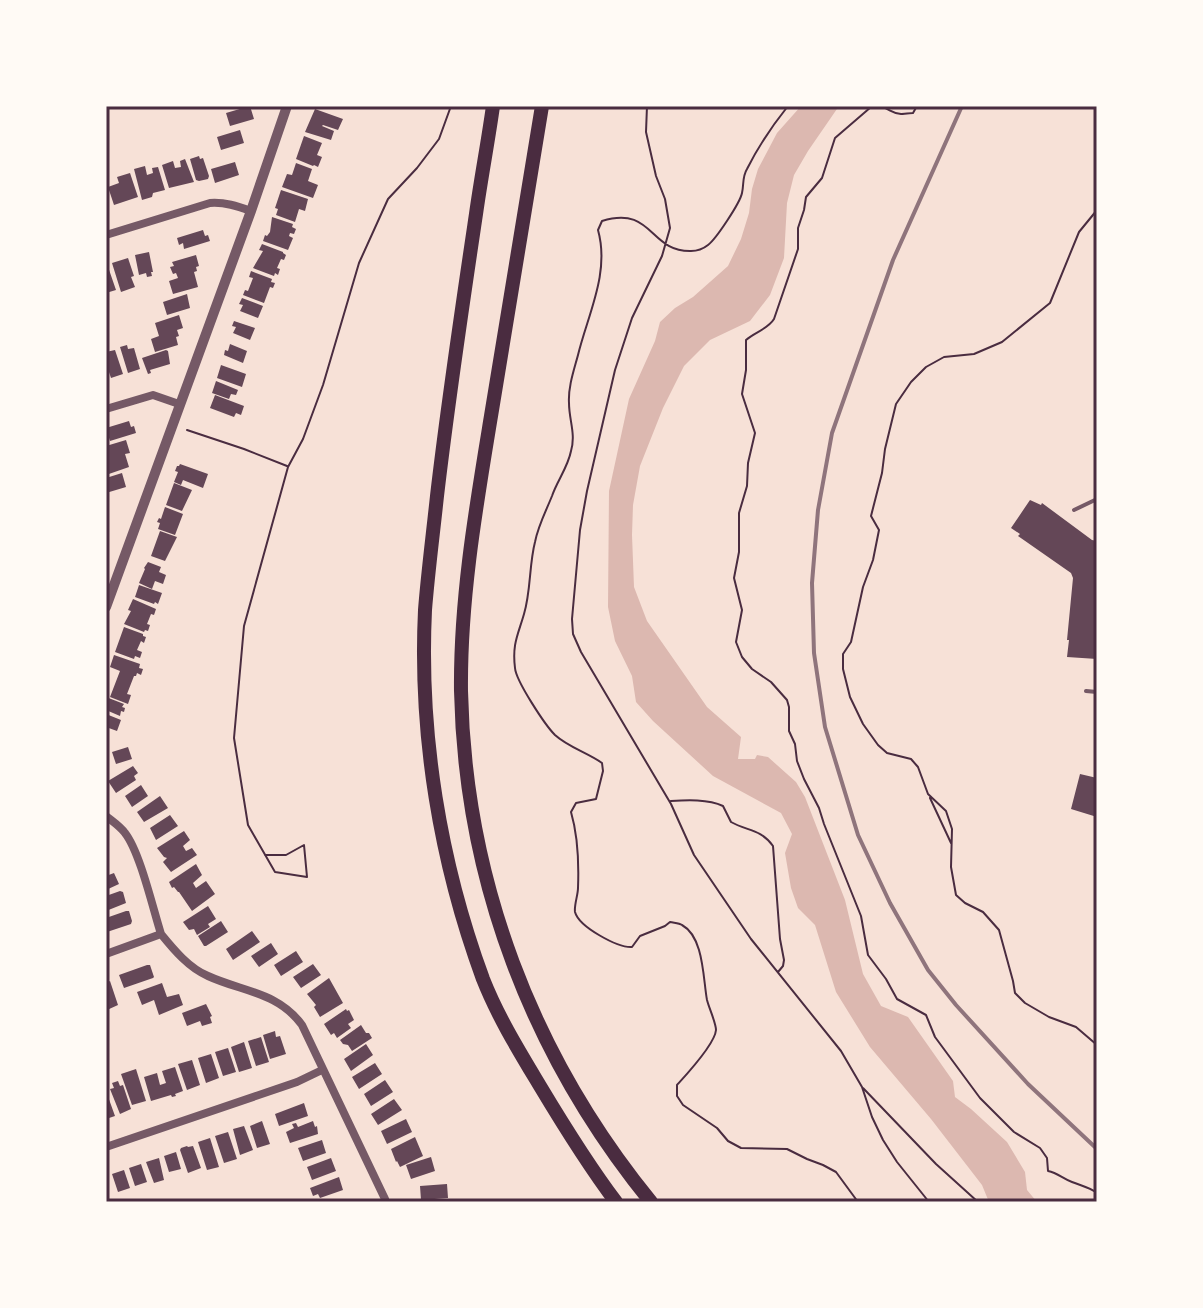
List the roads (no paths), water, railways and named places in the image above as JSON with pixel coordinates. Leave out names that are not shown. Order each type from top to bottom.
[{"type":"highway","points":[[493,106],[451,381],[430,559],[425,641],[428,740],[436,806],[446,852],[484,980],[508,1034],[611,1198]]},
{"type":"highway","points":[[542,106],[476,508],[462,635],[464,748],[491,900],[518,981],[547,1044],[589,1116],[651,1202]]},
{"type":"street","points":[[107,600],[287,106]]},
{"type":"street","points":[[106,235],[210,203],[221,202],[251,211]]},
{"type":"street","points":[[106,409],[153,395],[179,404]]},
{"type":"street","points":[[106,816],[128,838],[161,934],[194,969],[269,997],[290,1010],[302,1025],[385,1199]]},
{"type":"street","points":[[106,954],[161,934]]},
{"type":"street","points":[[106,1147],[297,1082],[322,1070]]},
{"type":"lane","points":[[1074,510],[1097,499]]},
{"type":"lane","points":[[1086,691],[1097,692]]},
{"type":"railway","points":[[962,106],[893,260],[832,433],[818,510],[812,583],[814,653],[825,727],[858,835],[890,903],[928,970],[1028,1084],[1097,1149]]}]
